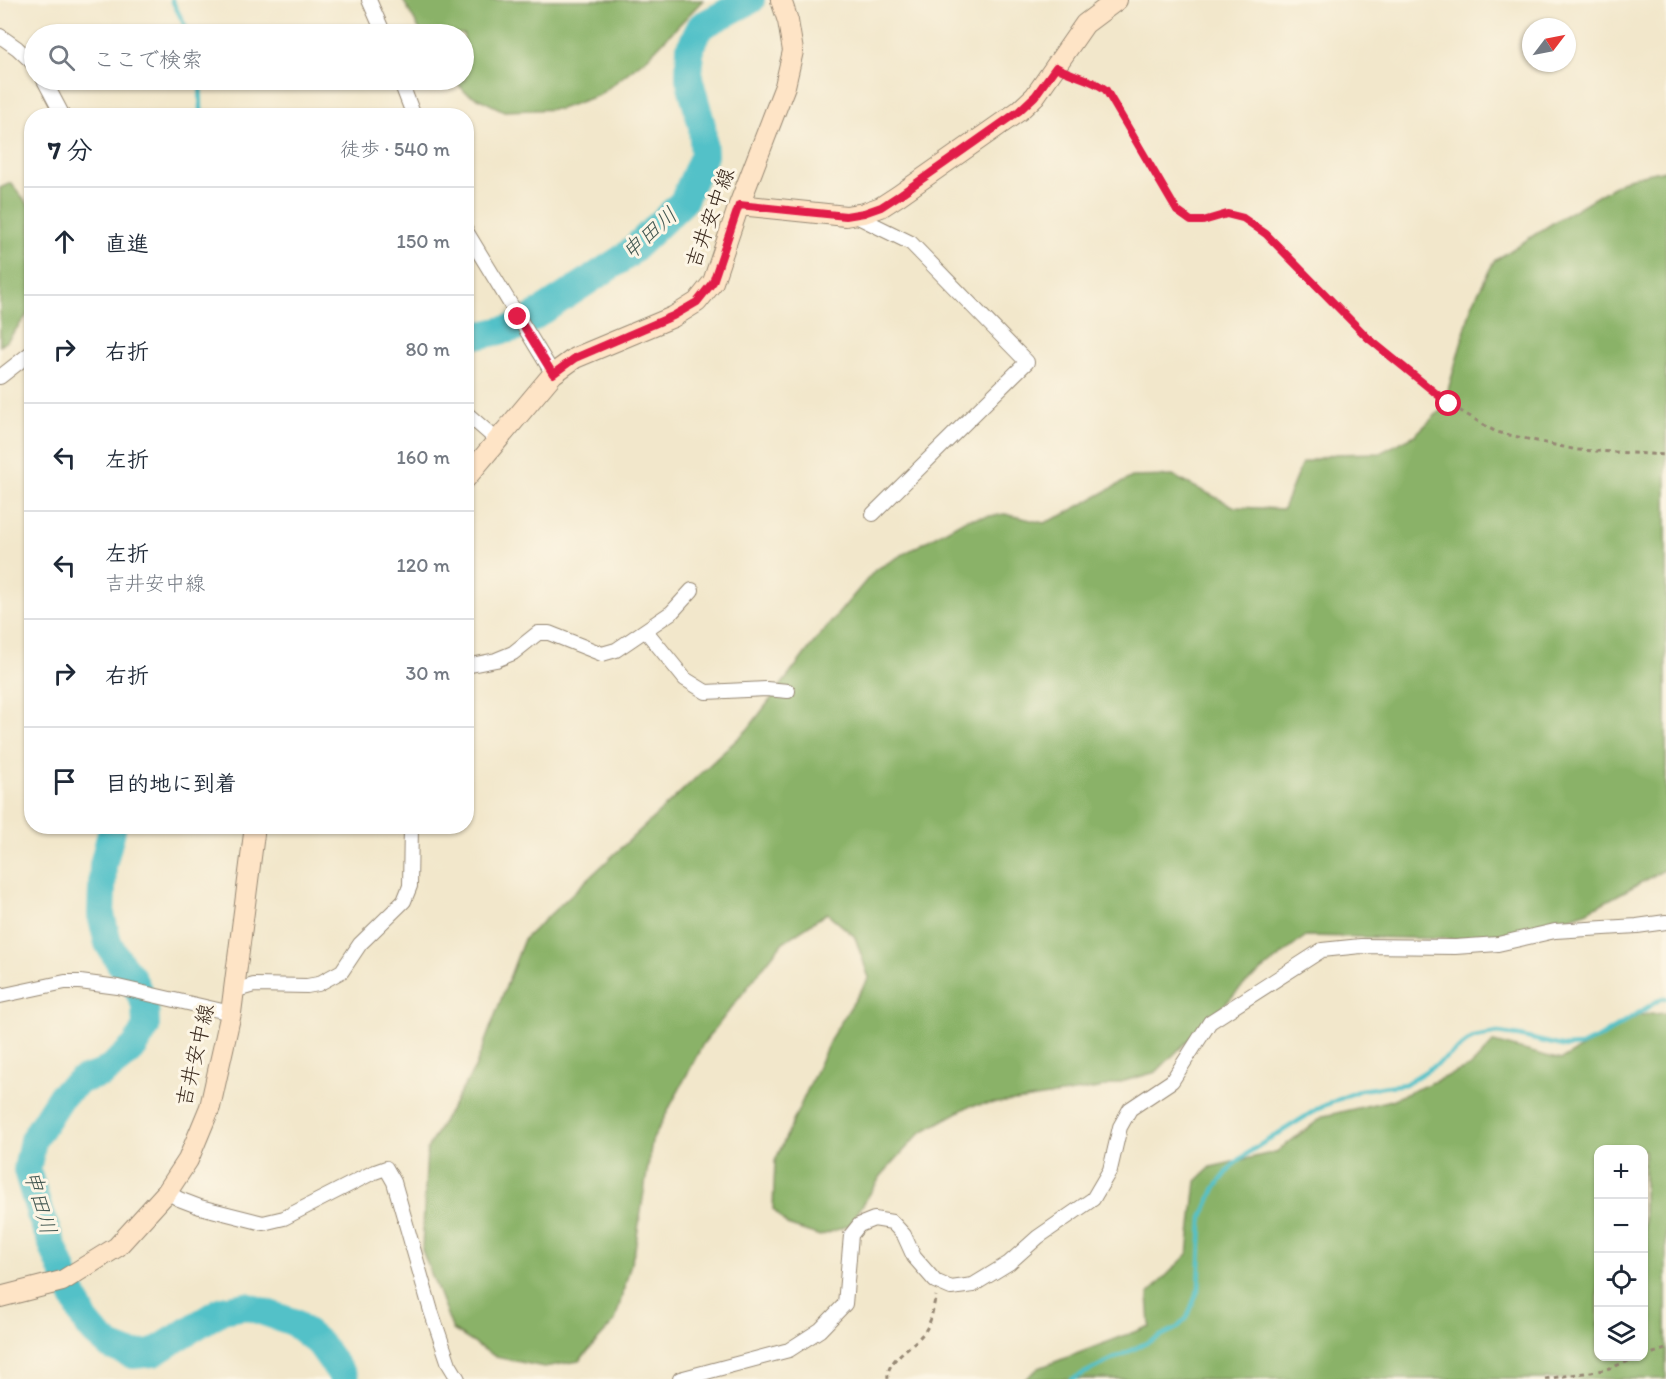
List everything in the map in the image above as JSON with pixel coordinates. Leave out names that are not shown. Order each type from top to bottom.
[{"type":"main road","name":"吉井安中線","points":[[474,469],[553,374],[575,358],[673,316],[697,302],[713,282],[739,205],[785,86],[793,51],[782,0]]},
{"type":"main road","points":[[739,205],[846,216],[881,207],[1019,111],[1035,96],[1085,24],[1117,0]]},
{"type":"main road","name":"吉井安中線","points":[[0,1297],[62,1281],[117,1247],[168,1192],[188,1160],[210,1107],[231,1012],[254,834]]},
{"type":"street","points":[[369,0],[380,24]]},
{"type":"street","points":[[0,36],[24,55]]},
{"type":"street","points":[[49,90],[59,108]]},
{"type":"street","points":[[404,90],[411,108]]},
{"type":"street","points":[[854,215],[912,243],[1027,362],[873,514]]},
{"type":"street","points":[[474,244],[553,374]]},
{"type":"street","points":[[0,377],[24,358]]},
{"type":"street","points":[[474,419],[498,441]]},
{"type":"street","points":[[474,664],[496,660],[513,653],[538,633],[549,633],[602,654],[616,650],[672,612],[692,590]]},
{"type":"street","points":[[646,631],[685,679],[706,692],[766,689],[788,691]]},
{"type":"street","points":[[234,991],[254,986],[318,984],[342,971],[360,944],[404,901],[410,886],[411,834]]},
{"type":"street","points":[[680,1379],[789,1350],[820,1330],[845,1304],[851,1235],[859,1225],[874,1219],[892,1222],[904,1235],[914,1257],[936,1281],[951,1288],[973,1285],[1009,1263],[1038,1237],[1094,1199],[1110,1170],[1120,1127],[1130,1109],[1172,1082],[1210,1022],[1322,950],[1361,946],[1455,947],[1498,944],[1555,931],[1666,922]]},
{"type":"street","points":[[0,996],[65,982],[80,982],[118,987],[231,1012]]},
{"type":"street","points":[[168,1192],[200,1207],[263,1223],[284,1218],[386,1168],[394,1182],[446,1353],[458,1379]]},
{"type":"path","points":[[1056,67],[1071,75],[1098,83],[1106,90],[1177,211],[1191,221],[1203,221],[1227,214],[1243,218],[1266,234],[1368,338],[1449,404],[1496,432],[1512,437],[1577,450],[1666,455]]},
{"type":"path","points":[[888,1379],[889,1368],[896,1358],[915,1343],[928,1326],[938,1291],[936,1281]]},
{"type":"path","points":[[1648,1354],[1666,1349]]},
{"type":"path","points":[[1545,1379],[1604,1370],[1629,1361]]},
{"type":"green space","points":[[403,0],[703,0],[648,57],[599,95],[560,109],[504,111],[465,92],[463,90],[474,90],[474,24],[416,24]]},
{"type":"green space","points":[[1666,170],[1666,869],[1588,911],[1506,940],[1306,936],[1245,984],[1156,1072],[1099,1088],[969,1106],[920,1133],[881,1176],[850,1225],[820,1236],[787,1225],[773,1209],[775,1161],[832,1036],[869,978],[855,937],[827,913],[783,942],[703,1044],[652,1141],[635,1249],[615,1321],[579,1361],[544,1367],[496,1357],[453,1330],[422,1250],[427,1149],[475,1068],[524,939],[748,729],[811,646],[875,570],[966,519],[1005,514],[1044,523],[1132,477],[1173,476],[1235,507],[1283,509],[1302,463],[1335,454],[1380,453],[1415,435],[1443,408],[1472,305],[1494,261],[1628,178]]},
{"type":"green space","points":[[11,183],[24,199],[24,319],[7,341],[0,346],[0,188]]},
{"type":"green space","points":[[1666,1013],[1666,1379],[1025,1379],[1039,1368],[1150,1326],[1148,1294],[1188,1254],[1196,1181],[1211,1167],[1276,1152],[1324,1116],[1391,1100],[1471,1066],[1494,1042],[1561,1060],[1639,1015]]},
{"type":"waterway","points":[[172,0],[184,24]]},
{"type":"waterway","name":"申田川","points":[[474,333],[481,335],[518,327],[626,256],[683,202],[704,155],[702,126],[689,78],[690,48],[701,26],[751,0]]},
{"type":"waterway","points":[[200,90],[201,108]]},
{"type":"waterway","name":"申田川","points":[[111,834],[103,865],[101,915],[108,943],[131,976],[145,1004],[146,1027],[135,1046],[121,1059],[103,1073],[81,1080],[61,1096],[33,1140],[27,1170],[40,1214],[69,1286],[85,1321],[95,1333],[110,1346],[133,1355],[153,1353],[222,1310],[246,1306],[293,1322],[319,1343],[345,1379]]},
{"type":"waterway","points":[[1072,1379],[1177,1328],[1187,1318],[1199,1288],[1202,1218],[1215,1188],[1233,1165],[1252,1150],[1319,1108],[1360,1090],[1405,1084],[1474,1037],[1498,1033],[1566,1047],[1581,1046],[1601,1037],[1662,998],[1666,998]]},
{"type":"route","points":[[518,317],[553,374],[575,358],[673,316],[697,302],[713,282],[739,205],[846,216],[881,207],[1019,111],[1035,96],[1056,67],[1071,75],[1098,83],[1106,90],[1177,211],[1191,221],[1203,221],[1227,214],[1243,218],[1266,234],[1368,338],[1449,404]]}]
